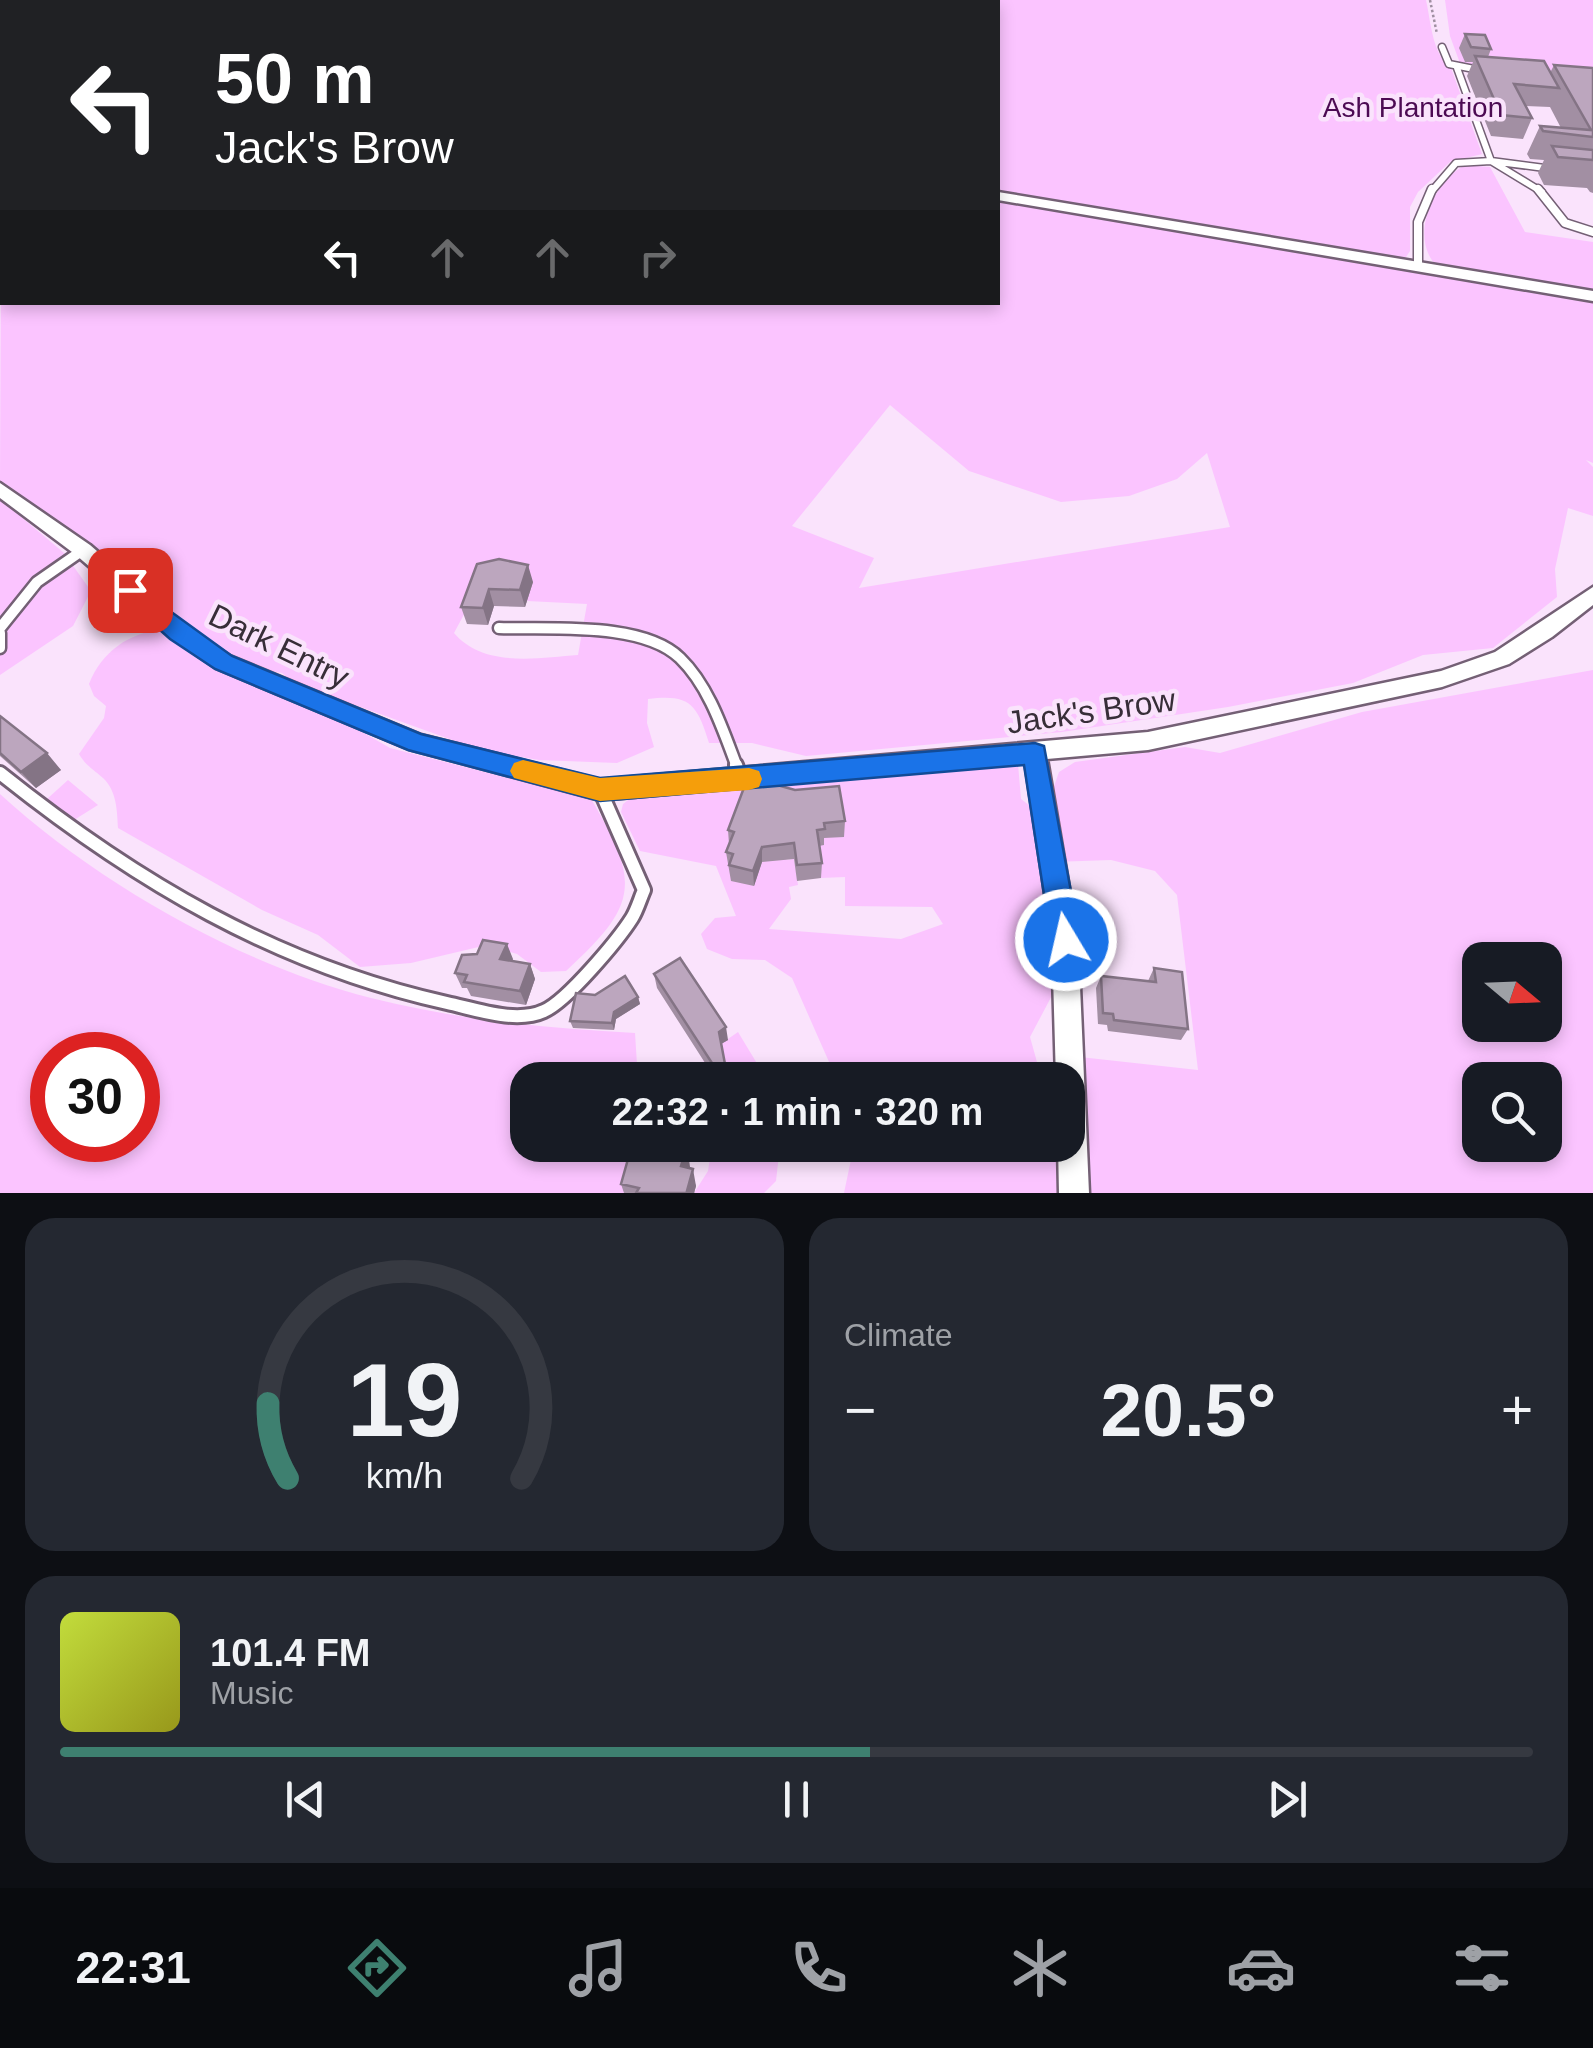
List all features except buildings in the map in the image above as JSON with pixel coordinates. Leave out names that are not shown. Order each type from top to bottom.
[{"type":"street","points":[[1000,196],[1593,296]]},
{"type":"street","name":"Dark Entry","points":[[0,490],[82,550],[178,632],[223,662],[417,743],[571,781]]},
{"type":"street","name":"Jack's Brow","points":[[571,781],[600,790],[1148,741],[1442,678],[1502,658],[1545,632],[1593,594]]},
{"type":"street","points":[[1035,753],[1066,940],[1074,1193]]},
{"type":"lane","points":[[1442,47],[1449,64],[1457,68],[1495,71]]},
{"type":"lane","points":[[1457,68],[1491,161],[1541,191],[1565,222],[1593,232]]},
{"type":"lane","points":[[1418,267],[1414,231],[1429,188],[1456,163],[1491,161],[1557,169]]},
{"type":"lane","points":[[0,648],[0,630],[38,582],[82,550]]},
{"type":"lane","points":[[499,628],[643,636],[668,648],[682,660],[715,711],[741,780]]},
{"type":"lane","points":[[0,773],[76,836],[123,868],[172,898],[263,942],[350,978],[422,999],[515,1015],[550,1010],[632,918],[641,901],[641,879],[600,790]]},
{"type":"path","points":[[1430,0],[1442,47]]},
{"type":"green space","name":"Ash Plantation","points":[[1000,0],[1426,0],[1436,46],[1451,68],[1482,154],[1450,162],[1418,192],[1410,207],[1410,251],[1406,257],[1392,260],[1000,193]]},
{"type":"green space","points":[[1445,0],[1593,0],[1593,76],[1461,66],[1450,36]]},
{"type":"green space","points":[[1465,165],[1490,167],[1525,232],[1593,242],[1593,290],[1438,267],[1425,242],[1428,212],[1443,184]]},
{"type":"green space","points":[[1000,199],[1593,301],[1593,463],[1586,460],[1593,467],[1593,516],[1568,508],[1555,569],[1557,597],[1493,648],[1423,655],[1353,683],[1228,707],[1062,732],[806,756],[752,743],[709,743],[696,711],[674,698],[648,699],[647,723],[654,747],[617,763],[539,760],[480,750],[355,705],[350,725],[390,748],[591,799],[619,853],[624,892],[607,929],[566,971],[541,972],[517,954],[487,945],[411,963],[360,967],[318,935],[262,910],[118,828],[111,789],[79,754],[104,718],[106,706],[94,696],[89,684],[109,653],[128,639],[163,629],[203,661],[275,693],[294,683],[282,673],[255,668],[223,652],[182,625],[107,560],[0,482],[1,305],[1000,305]],"holes":[[[890,405],[969,471],[1061,502],[1129,496],[1177,479],[1207,453],[1230,527],[859,588],[874,558],[792,526]],[[482,581],[532,583],[527,601],[587,604],[578,655],[529,659],[496,656],[480,652],[454,633]]]},
{"type":"green space","points":[[0,499],[64,553],[91,591],[73,626],[0,675]]},
{"type":"green space","points":[[1593,670],[1593,1193],[1086,1193],[1085,1062],[1080,1062],[1080,1057],[1198,1070],[1177,895],[1155,871],[1111,860],[1053,862],[1066,969],[1030,1037],[1037,1062],[829,1062],[792,978],[765,960],[732,959],[707,949],[701,934],[715,918],[736,916],[716,866],[640,851],[621,812],[623,804],[632,797],[925,773],[1008,761],[1018,764],[1021,799],[1034,809],[1052,792],[1059,772],[1075,762],[1185,747],[1220,753],[1362,712]],"holes":[[[839,803],[823,839],[811,846],[821,878],[845,877],[845,906],[932,907],[943,924],[901,939],[769,929],[791,899],[789,887],[798,885],[794,859],[786,860]]]},
{"type":"green space","points":[[68,780],[98,805],[74,820],[47,799]]},
{"type":"green space","points":[[0,794],[81,859],[126,889],[223,943],[322,984],[436,1012],[535,1026],[635,1033],[637,1062],[510,1062],[510,1162],[637,1162],[629,1193],[0,1193]]},
{"type":"green space","points":[[738,1032],[756,1062],[704,1062],[702,1057]]},
{"type":"green space","points":[[709,1162],[778,1162],[776,1181],[764,1193],[694,1193]]},
{"type":"green space","points":[[850,1162],[1061,1162],[1064,1193],[844,1193]]},
{"type":"slow traffic","points":[[523,771],[600,790],[749,779]]},
{"type":"route","points":[[130,590],[178,632],[223,662],[417,743],[600,790],[1035,753],[1066,940]]}]
